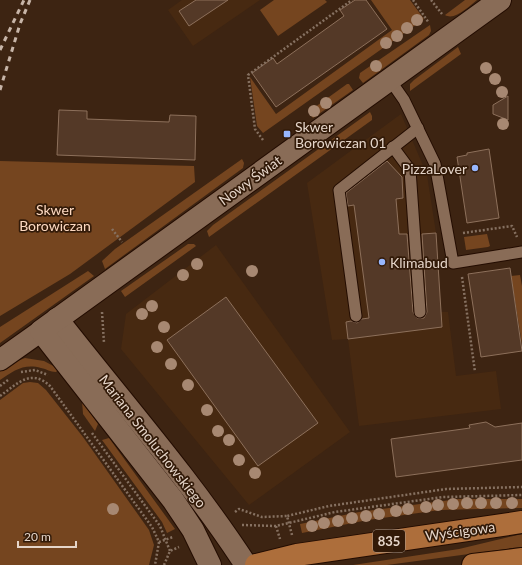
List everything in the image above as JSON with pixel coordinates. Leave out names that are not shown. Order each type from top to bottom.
[{"type":"main road","name":"Wyścigowa","points":[[256,565],[297,555],[522,522]]},
{"type":"main road","points":[[473,565],[522,559]]},
{"type":"street","name":"Nowy Świat","points":[[6,368],[49,325],[500,0]]},
{"type":"street","name":"Mariana Smoluchowskiego","points":[[49,325],[173,500],[193,530],[210,565]]},
{"type":"street","name":"Mariana Smoluchowskiego","points":[[49,325],[193,490],[224,531],[246,565]]},
{"type":"lane","points":[[390,80],[404,100],[435,164],[453,263],[522,252]]},
{"type":"lane","points":[[356,316],[339,190],[418,128]]},
{"type":"lane","points":[[393,147],[410,170],[420,312]]},
{"type":"path","points":[[263,140],[255,129],[248,75],[352,0]]},
{"type":"path","points":[[413,0],[429,23]]},
{"type":"path","points":[[431,0],[442,14]]},
{"type":"path","points":[[112,229],[122,242]]},
{"type":"path","points":[[464,274],[462,279],[475,372]]},
{"type":"path","points":[[96,291],[102,310],[103,340]]},
{"type":"path","points":[[0,386],[6,368]]},
{"type":"path","points":[[18,372],[35,370],[47,374],[53,379]]},
{"type":"path","points":[[0,396],[30,377],[42,379],[50,386],[152,527],[158,542],[155,565]]},
{"type":"path","points":[[91,432],[160,526],[170,551]]},
{"type":"path","points":[[231,515],[239,509],[262,517],[287,516],[329,506],[446,489],[522,487]]},
{"type":"path","points":[[276,526],[289,522],[371,506],[442,497],[522,495]]},
{"type":"path","points":[[287,516],[297,555]]},
{"type":"shaded area","points":[[182,0],[260,0],[193,46],[168,10]]},
{"type":"shaded area","points":[[401,114],[427,175],[436,233],[441,312],[448,312],[456,376],[496,371],[501,409],[359,426],[348,339],[332,340],[307,183]]},
{"type":"shaded area","points":[[216,245],[350,432],[249,505],[121,349],[126,314]]},
{"type":"green space","points":[[274,0],[325,0],[327,2],[278,36],[260,10]]},
{"type":"green space","points":[[371,0],[410,0],[424,19],[263,133],[257,126],[250,77],[276,114],[392,30]]},
{"type":"green space","points":[[465,0],[477,0],[466,9],[453,16],[445,15]]},
{"type":"green space","points":[[430,25],[431,31],[429,35],[363,83],[359,78],[360,73]]},
{"type":"green space","points":[[458,47],[461,54],[410,91],[410,84],[414,80]]},
{"type":"green space","points":[[349,84],[353,90],[313,118],[309,113],[311,110]]},
{"type":"green space","points":[[370,112],[372,120],[209,237],[207,231],[213,225]]},
{"type":"green space","points":[[242,159],[244,163],[243,168],[105,269],[102,261],[115,249]]},
{"type":"green space","name":"Skwer Borowiczan","points":[[0,161],[194,166],[195,182],[70,274],[0,316]]},
{"type":"green space","points":[[487,234],[490,246],[466,250],[464,237]]},
{"type":"green space","points":[[188,244],[194,244],[196,246],[125,297],[121,291]]},
{"type":"green space","points":[[88,271],[94,276],[0,343],[0,327]]},
{"type":"green space","points":[[520,275],[522,286],[522,344],[511,276]]},
{"type":"green space","points":[[25,358],[44,361],[59,369],[56,372],[52,372],[43,368],[29,366],[14,371],[0,380],[0,370],[7,365]]},
{"type":"green space","points":[[23,383],[38,383],[46,390],[83,437],[149,530],[154,545],[149,565],[0,565],[0,400]]},
{"type":"green space","points":[[82,401],[98,424],[95,431],[83,414]]},
{"type":"green space","points":[[109,438],[175,529],[167,533],[162,522],[102,440]]},
{"type":"green space","points":[[458,499],[522,499],[522,508],[440,510],[368,520],[302,533],[300,524],[359,512]]},
{"type":"green space","points":[[522,534],[522,547],[387,565],[353,565],[459,549]]},
{"type":"building","points":[[196,0],[228,0],[189,26],[179,11]]},
{"type":"building","points":[[355,0],[366,0],[387,29],[276,107],[252,73],[273,58],[277,64],[344,16],[340,10]]},
{"type":"building","points":[[508,96],[508,120],[493,114],[493,105]]},
{"type":"building","points":[[59,110],[87,111],[87,119],[169,122],[170,115],[196,116],[195,160],[57,155]]},
{"type":"building","points":[[489,149],[499,218],[467,223],[457,157],[467,155],[467,153]]},
{"type":"building","name":"Klimabud","points":[[387,161],[402,177],[403,198],[396,199],[399,234],[407,234],[413,312],[417,318],[424,318],[427,312],[422,234],[436,233],[442,327],[348,339],[346,322],[351,321],[357,323],[362,319],[369,318],[354,205],[348,206],[346,193]]},
{"type":"building","points":[[510,268],[522,351],[481,357],[468,274]]},
{"type":"building","points":[[226,297],[318,423],[258,466],[167,340]]},
{"type":"building","points":[[486,422],[495,427],[522,423],[522,460],[396,477],[391,439],[470,428],[469,425]]},
{"type":"railway","points":[[0,50],[24,0]]},
{"type":"railway","points":[[0,90],[20,24],[30,0]]},
{"type":"place","name":"Skwer Borowiczan 01","points":[[287,134]]},
{"type":"place","name":"PizzaLover","points":[[475,168]]},
{"type":"place","name":"Klimabud","points":[[382,262]]}]
